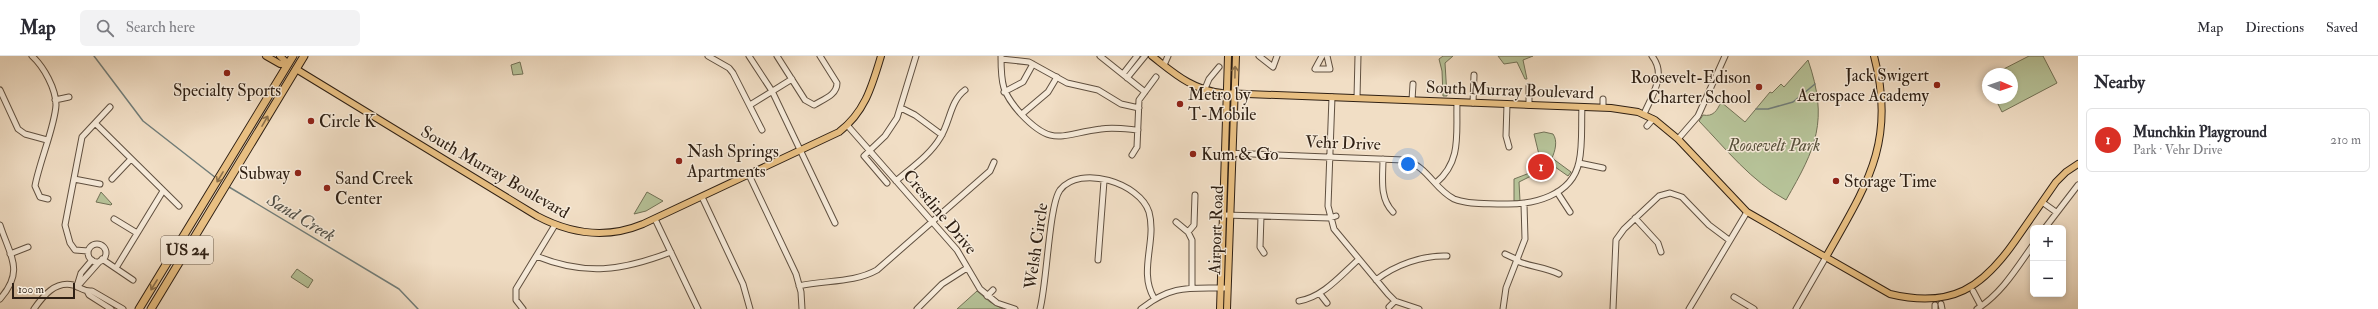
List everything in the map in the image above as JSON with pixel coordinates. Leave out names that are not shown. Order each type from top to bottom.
[{"type":"highway","name":"US 24","points":[[139,309],[293,56]]},
{"type":"highway","name":"US 24","points":[[151,309],[246,155],[304,56]]},
{"type":"main road","name":"South Murray Boulevard","points":[[266,56],[280,64],[288,64]]},
{"type":"main road","name":"South Murray Boulevard","points":[[280,56],[288,64]]},
{"type":"main road","name":"South Murray Boulevard","points":[[296,69],[555,225],[580,232],[599,234],[628,230],[655,219],[831,136],[847,125],[866,100],[880,56]]},
{"type":"main road","name":"South Murray Boulevard","points":[[1152,56],[1185,82],[1204,90],[1227,94],[1603,107],[1631,110],[1644,114],[1678,139],[1747,212],[1900,299],[1912,303],[1938,307]]},
{"type":"main road","name":"Airport Road","points":[[1227,309],[1228,288],[1225,153],[1228,56]]},
{"type":"main road","name":"Airport Road","points":[[1220,309],[1226,215],[1232,153],[1236,56]]},
{"type":"main road","points":[[1826,257],[1866,185],[1878,153],[1882,113],[1879,81],[1874,56]]},
{"type":"main road","points":[[1938,307],[1955,301],[1973,291],[1990,276],[2060,177],[2078,164]]},
{"type":"street","points":[[32,56],[43,68],[55,100],[54,114],[34,186],[40,197],[48,199]]},
{"type":"street","points":[[708,56],[729,68],[762,130]]},
{"type":"street","points":[[749,56],[772,91],[835,223]]},
{"type":"street","points":[[777,56],[810,103],[814,105],[833,94],[837,88],[837,83],[820,56]]},
{"type":"street","points":[[916,56],[901,108],[889,131],[864,156],[885,184],[894,179],[933,149],[942,135],[958,95],[965,90]]},
{"type":"street","points":[[1100,56],[1145,92]]},
{"type":"street","points":[[1134,64],[1137,56]]},
{"type":"street","points":[[1125,76],[1134,64],[1144,56]]},
{"type":"street","points":[[1164,65],[1168,56]]},
{"type":"street","points":[[1259,56],[1273,67],[1277,56]]},
{"type":"street","points":[[1322,56],[1315,68],[1330,69],[1327,56]]},
{"type":"street","points":[[1356,98],[1358,56]]},
{"type":"street","points":[[1644,114],[1658,81],[1659,69],[1652,56]]},
{"type":"street","points":[[1678,139],[1698,116],[1725,56]]},
{"type":"street","points":[[1138,130],[1101,129],[1056,136],[1037,130],[1004,92],[1001,82],[1001,58],[1023,60],[1074,86],[1098,90],[1124,106],[1139,108]]},
{"type":"street","points":[[1655,62],[1661,59]]},
{"type":"street","name":"South Murray Boulevard","points":[[288,64],[296,69]]},
{"type":"street","points":[[1004,92],[1023,82],[1033,64]]},
{"type":"street","points":[[1204,90],[1219,67]]},
{"type":"street","points":[[1473,103],[1474,76]]},
{"type":"street","points":[[1132,154],[1137,146],[1139,100],[1156,77]]},
{"type":"street","points":[[1022,114],[1048,92],[1057,78]]},
{"type":"street","points":[[750,105],[792,79]]},
{"type":"street","points":[[1412,100],[1413,84]]},
{"type":"street","points":[[1529,86],[1529,105]]},
{"type":"street","points":[[0,90],[18,129],[25,134],[47,140]]},
{"type":"street","points":[[55,100],[68,97]]},
{"type":"street","points":[[1332,98],[1330,218],[1334,229],[1358,260],[1395,301],[1419,309]]},
{"type":"street","points":[[1603,99],[1603,107]]},
{"type":"street","points":[[1436,183],[1448,172],[1454,158],[1457,102]]},
{"type":"street","points":[[1508,104],[1506,136],[1509,147]]},
{"type":"street","points":[[88,251],[75,250],[70,244],[65,225],[82,137],[110,107]]},
{"type":"street","name":"Vehr Drive","points":[[1225,153],[1404,160],[1416,164],[1453,198],[1465,202],[1524,204],[1544,199],[1557,192],[1570,180],[1579,164],[1582,107]]},
{"type":"street","points":[[901,108],[915,115],[942,135]]},
{"type":"street","points":[[1647,126],[1652,119]]},
{"type":"street","points":[[95,123],[179,206]]},
{"type":"street","name":"Crestline Drive","points":[[847,125],[957,250],[976,285],[996,303],[1015,309]]},
{"type":"street","points":[[112,179],[131,159]]},
{"type":"street","points":[[1383,159],[1383,191],[1387,206],[1393,212]]},
{"type":"street","points":[[800,286],[819,281],[854,278],[871,273],[990,171],[994,162]]},
{"type":"street","points":[[1579,164],[1603,168]]},
{"type":"street","points":[[749,175],[800,286],[802,309]]},
{"type":"street","name":"Welsh Circle","points":[[1040,309],[1045,288],[1057,195],[1068,183],[1077,178],[1086,177],[1132,190],[1140,198],[1148,210],[1150,220],[1147,279],[1154,298]]},
{"type":"street","points":[[74,179],[100,184]]},
{"type":"street","points":[[1098,260],[1104,181]]},
{"type":"street","points":[[2047,225],[2078,185]]},
{"type":"street","points":[[116,268],[163,191]]},
{"type":"street","points":[[1613,309],[1616,240],[1635,218],[1659,196],[1670,191],[1682,197],[1709,225],[1729,240]]},
{"type":"street","points":[[1557,192],[1570,212]]},
{"type":"street","points":[[1188,232],[1194,225],[1195,195]]},
{"type":"street","points":[[702,197],[743,284],[750,309]]},
{"type":"street","points":[[2042,202],[2056,212]]},
{"type":"street","points":[[1503,309],[1506,288],[1518,261],[1526,232],[1524,204]]},
{"type":"street","points":[[1690,309],[1729,240],[1747,212]]},
{"type":"street","points":[[1226,215],[1330,218],[1336,216]]},
{"type":"street","points":[[1261,216],[1260,247],[1264,253]]},
{"type":"street","points":[[1635,218],[1658,243],[1661,252]]},
{"type":"street","points":[[114,219],[137,233]]},
{"type":"street","points":[[655,219],[698,309]]},
{"type":"street","points":[[1176,222],[1188,232],[1192,240],[1192,287]]},
{"type":"street","points":[[0,224],[15,271],[14,280],[0,298]]},
{"type":"street","points":[[523,309],[514,303],[516,289],[555,225]]},
{"type":"street","points":[[86,270],[101,260],[105,253],[102,246],[92,245],[88,251]]},
{"type":"street","points":[[10,254],[28,247]]},
{"type":"street","points":[[1973,291],[1979,308],[2006,285],[2030,249]]},
{"type":"street","points":[[88,251],[92,260]]},
{"type":"street","points":[[536,256],[565,266],[603,270],[636,265],[671,252]]},
{"type":"street","points":[[1505,254],[1518,261],[1532,266],[1547,268],[1559,274]]},
{"type":"street","points":[[1376,280],[1396,267],[1431,257],[1447,256]]},
{"type":"street","points":[[1796,309],[1826,257]]},
{"type":"street","points":[[92,260],[101,260],[133,280]]},
{"type":"street","points":[[76,287],[92,260]]},
{"type":"street","points":[[1299,301],[1311,299],[1320,294],[1358,260]]},
{"type":"street","points":[[917,309],[942,284],[967,268]]},
{"type":"street","points":[[34,309],[44,295],[53,288],[68,285],[87,291],[92,291],[123,309]]},
{"type":"street","points":[[1141,309],[1154,298],[1175,289],[1192,287],[1228,288]]},
{"type":"street","points":[[988,296],[993,290]]},
{"type":"street","points":[[87,291],[88,295],[111,309]]},
{"type":"street","points":[[1320,294],[1327,303]]},
{"type":"street","points":[[1734,297],[1754,309]]},
{"type":"street","points":[[1389,307],[1395,301]]},
{"type":"green space","points":[[1443,56],[1453,56],[1445,63],[1447,96],[1443,96],[1442,71],[1439,59]]},
{"type":"green space","points":[[1498,56],[1533,56],[1523,60],[1527,79],[1525,79],[1517,62],[1504,64]]},
{"type":"green space","points":[[2029,56],[2043,56],[2057,83],[2018,104],[2018,68],[2006,68]]},
{"type":"green space","name":"Roosevelt Park","points":[[1808,60],[1818,100],[1816,133],[1812,149],[1805,165],[1786,200],[1761,184],[1699,121],[1703,115],[1714,113],[1721,102],[1745,122],[1770,92],[1772,93],[1781,84],[1784,87]]},
{"type":"green space","points":[[520,62],[523,74],[513,75],[511,65]]},
{"type":"green space","points":[[1998,104],[2017,104],[2002,112]]},
{"type":"green space","points":[[1544,132],[1553,134],[1555,137],[1556,146],[1552,158],[1571,172],[1568,176],[1548,162],[1545,169],[1519,182],[1520,201],[1514,201],[1514,179],[1527,174],[1541,163],[1534,134]]},
{"type":"green space","points":[[101,192],[112,204],[111,205],[96,202]]},
{"type":"green space","points":[[647,192],[663,201],[646,211],[634,214]]},
{"type":"green space","points":[[297,269],[313,280],[308,288],[291,277]]},
{"type":"green space","points":[[977,291],[990,302],[1003,309],[957,309]]},
{"type":"waterway","name":"Sand Creek","points":[[94,56],[143,121],[216,178]]},
{"type":"waterway","points":[[1756,109],[1768,109],[1793,102],[1815,84]]},
{"type":"waterway","name":"Sand Creek","points":[[229,187],[399,289],[418,309]]},
{"type":"place","name":"Specialty Sports","points":[[227,73]]},
{"type":"place","name":"Jack Swigert Aerospace Academy","points":[[1937,85]]},
{"type":"place","name":"Roosevelt-Edison Charter School","points":[[1759,87]]},
{"type":"place","name":"Metro by T-Mobile","points":[[1180,104]]},
{"type":"place","name":"Circle K","points":[[311,121]]},
{"type":"place","name":"Kum & Go","points":[[1193,154]]},
{"type":"place","name":"Nash Springs Apartments","points":[[679,161]]},
{"type":"place","name":"Munchkin Playground","points":[[1541,167]]},
{"type":"place","name":"Subway","points":[[298,173]]},
{"type":"place","name":"Storage Time","points":[[1836,181]]},
{"type":"place","name":"Sand Creek Center","points":[[327,188]]}]
